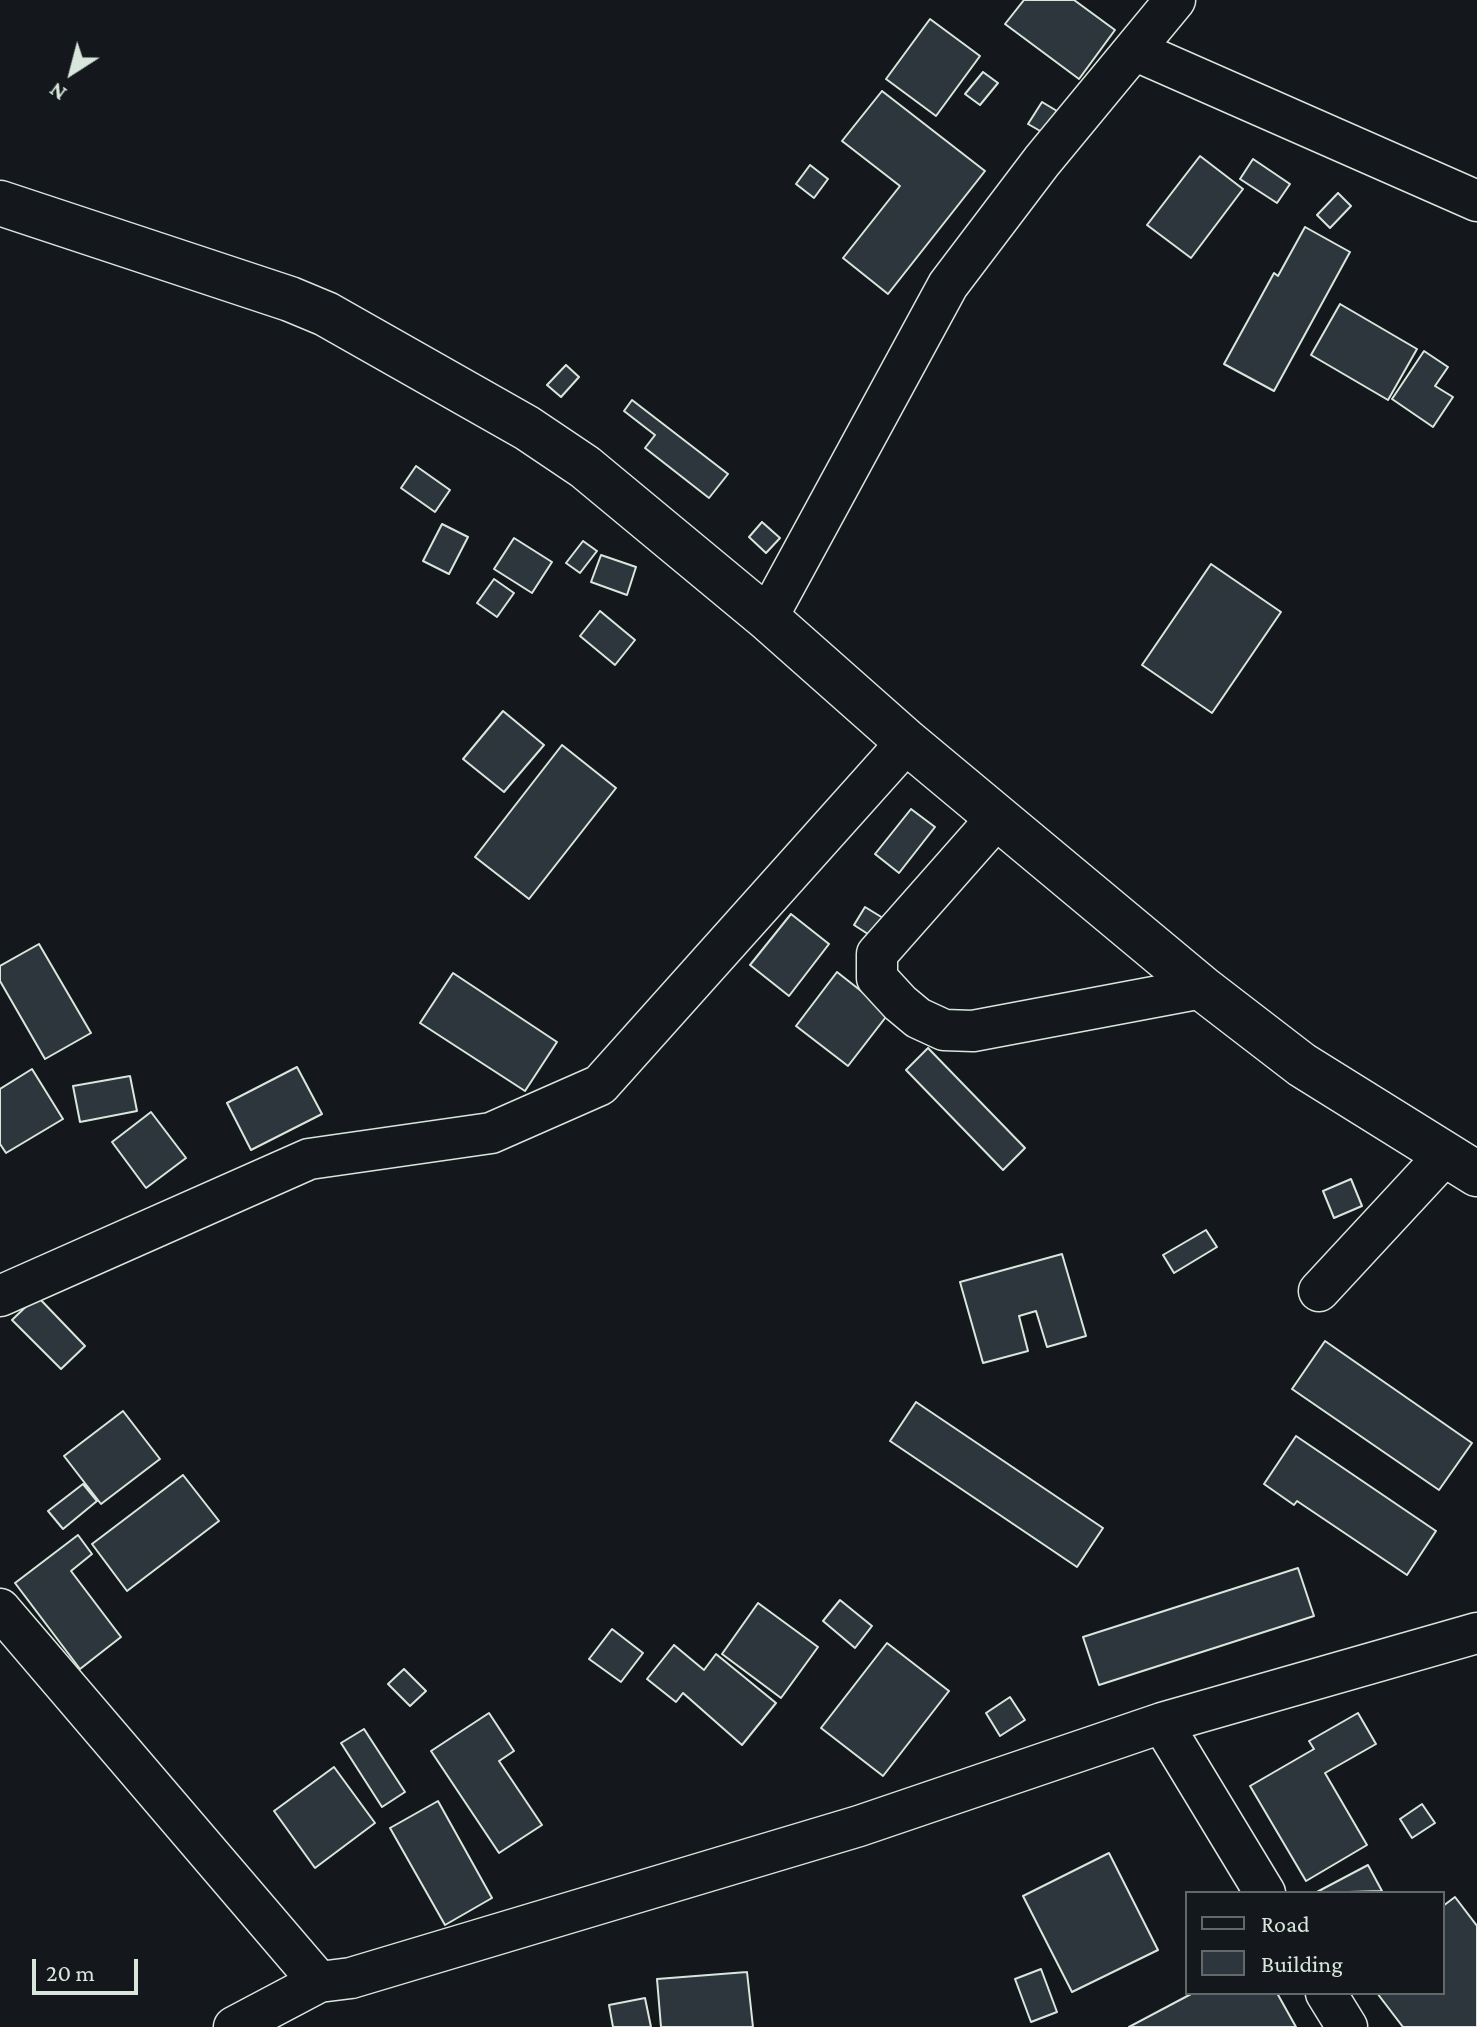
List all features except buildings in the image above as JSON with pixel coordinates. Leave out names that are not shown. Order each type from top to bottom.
[{"type":"main road","points":[[0,203],[308,307],[527,428],[585,467],[1202,988],[1302,1065],[1461,1164]]},
{"type":"street","points":[[767,618],[948,285],[1042,161],[1175,0]]},
{"type":"street","points":[[1134,50],[1477,201]]},
{"type":"street","points":[[0,1296],[309,1159],[491,1133],[600,1085],[907,742]]},
{"type":"street","points":[[997,818],[877,954],[877,978],[918,1018],[944,1030],[973,1031],[1202,988]]},
{"type":"street","points":[[1319,1291],[1461,1164]]},
{"type":"street","points":[[0,1609],[319,1982]]},
{"type":"street","points":[[234,2027],[319,1982],[351,1978],[859,1826],[1162,1723],[1477,1633]]},
{"type":"street","points":[[1162,1723],[1264,1891]]},
{"type":"street","points":[[1327,1995],[1347,2027]]}]
